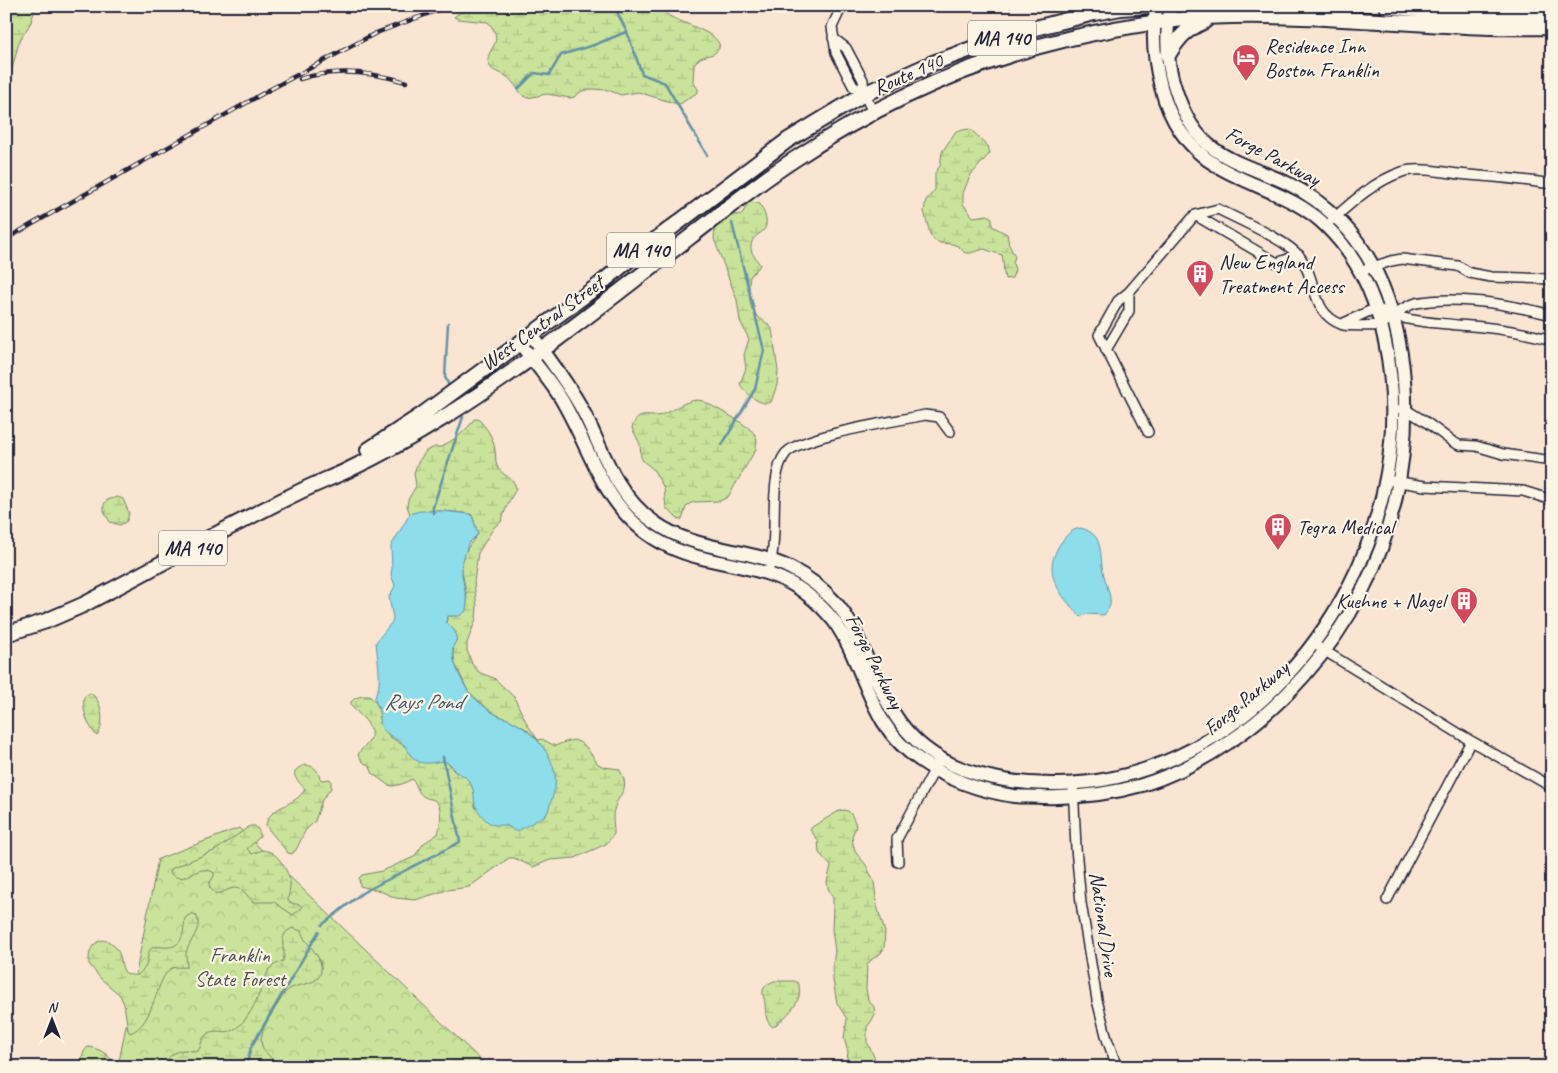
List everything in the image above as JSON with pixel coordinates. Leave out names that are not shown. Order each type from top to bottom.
[{"type":"main road","name":"Route 140","points":[[864,94],[933,63],[1012,34],[1094,13],[1147,6]]},
{"type":"main road","points":[[1386,6],[1440,12],[1552,14]]},
{"type":"main road","name":"Route 140","points":[[873,112],[950,77],[1002,57],[1070,38],[1161,22],[1213,17],[1290,16],[1472,26],[1552,27]]},
{"type":"main road","points":[[1168,55],[1182,34],[1193,26],[1213,17]]},
{"type":"main road","name":"West Central Street","points":[[304,490],[416,419],[599,285],[630,258],[781,146],[864,94]]},
{"type":"main road","name":"West Central Street","points":[[6,634],[46,622],[83,605],[304,490],[348,471],[413,436],[446,416],[543,350],[793,159],[873,112]]},
{"type":"street","points":[[842,6],[832,27],[836,52],[853,86],[864,94],[873,112]]},
{"type":"street","name":"Forge Parkway","points":[[520,343],[562,400],[607,490],[623,512],[645,532],[669,547],[696,557],[752,568],[790,568],[813,582],[836,603],[852,625],[880,690],[894,716],[912,737],[934,754],[938,764],[957,767],[1000,779],[1074,790],[1152,767],[1203,743],[1239,720],[1318,648],[1333,616],[1353,581],[1369,542],[1382,500],[1392,481],[1403,447],[1405,409],[1402,362],[1397,334],[1379,279],[1366,269],[1344,246],[1316,200],[1294,186],[1228,158],[1205,142],[1196,132],[1182,108],[1173,81],[1158,6]]},
{"type":"street","name":"Forge Parkway","points":[[1171,6],[1161,22],[1155,56],[1164,98],[1176,124],[1193,147],[1215,165],[1330,221]]},
{"type":"street","points":[[1330,221],[1359,196],[1381,182],[1402,172],[1441,172],[1552,184]]},
{"type":"street","points":[[1148,432],[1099,335],[1118,301],[1129,292],[1195,215],[1218,209],[1283,242],[1299,255],[1309,269],[1321,309],[1327,317],[1345,326],[1381,325],[1402,308],[1416,303],[1437,301],[1515,306],[1552,315]]},
{"type":"street","points":[[1195,215],[1277,263],[1299,255]]},
{"type":"street","points":[[1366,269],[1391,261],[1402,260],[1458,266],[1470,273],[1491,277],[1552,279]]},
{"type":"street","name":"Forge Parkway","points":[[1366,269],[1366,280],[1381,325],[1389,360],[1392,481]]},
{"type":"street","points":[[1106,350],[1128,311],[1129,292]]},
{"type":"street","points":[[1341,324],[1376,308],[1392,316],[1422,323],[1524,332],[1552,340]]},
{"type":"street","name":"Forge Parkway","points":[[531,334],[582,409],[611,471],[626,496],[635,506],[657,524],[681,538],[770,567]]},
{"type":"street","points":[[1391,408],[1405,409],[1460,445],[1476,446],[1503,454],[1552,461]]},
{"type":"street","points":[[770,567],[775,520],[776,482],[781,463],[786,454],[792,449],[811,440],[925,415],[939,417],[950,432]]},
{"type":"street","points":[[1392,481],[1425,486],[1523,491],[1552,500]]},
{"type":"street","points":[[1318,648],[1471,741],[1552,787]]},
{"type":"street","points":[[1387,900],[1471,741]]},
{"type":"street","points":[[898,862],[897,839],[938,764]]},
{"type":"street","name":"National Drive","points":[[1074,790],[1076,848],[1081,903],[1097,1000],[1107,1039],[1117,1067]]},
{"type":"green space","points":[[6,6],[36,6],[31,22],[19,42],[6,92]]},
{"type":"green space","points":[[511,6],[657,6],[673,18],[711,35],[717,40],[719,46],[716,52],[700,58],[694,64],[693,82],[698,92],[680,104],[638,92],[621,95],[608,90],[592,89],[582,91],[570,98],[547,94],[527,98],[509,78],[490,67],[488,59],[496,41],[496,36],[488,22],[454,17],[465,11]]},
{"type":"green space","points":[[970,129],[988,146],[990,153],[970,176],[963,193],[963,204],[973,217],[988,215],[992,218],[992,226],[1007,234],[1009,245],[1015,256],[1013,263],[1015,270],[1012,278],[1005,279],[1002,255],[984,249],[965,253],[958,246],[934,240],[930,234],[924,211],[926,200],[935,190],[935,173],[940,166],[942,152],[956,131]]},
{"type":"green space","points":[[748,203],[760,204],[766,222],[763,231],[755,237],[751,246],[753,254],[760,265],[750,277],[750,302],[754,313],[772,329],[778,371],[777,385],[771,402],[767,403],[758,401],[740,384],[746,368],[744,355],[749,339],[740,321],[737,300],[714,239],[715,227],[734,214],[742,214]]},
{"type":"green space","points":[[697,400],[703,401],[748,428],[757,438],[757,442],[756,449],[728,497],[720,501],[694,502],[689,504],[681,520],[666,508],[664,488],[653,469],[643,461],[640,444],[632,428],[638,418],[661,415],[683,404]]},
{"type":"green space","points":[[474,419],[478,419],[489,433],[494,445],[497,466],[511,479],[516,489],[501,522],[494,527],[478,553],[474,582],[477,607],[476,619],[467,643],[467,650],[472,664],[480,673],[494,678],[514,697],[527,724],[538,740],[526,729],[488,709],[468,691],[455,664],[453,646],[457,639],[454,630],[446,622],[448,616],[459,615],[466,606],[467,600],[462,565],[466,552],[478,534],[472,515],[440,511],[410,514],[407,506],[408,500],[416,486],[414,473],[417,464],[426,451],[435,447],[441,447],[459,436]]},
{"type":"green space","points":[[118,497],[123,499],[129,513],[127,521],[120,525],[110,522],[104,508],[107,500]]},
{"type":"green space","points":[[90,693],[98,701],[101,713],[100,732],[97,736],[88,723],[84,708],[84,697]]},
{"type":"green space","points":[[369,696],[375,701],[379,709],[380,723],[390,737],[406,747],[411,756],[448,762],[453,770],[461,773],[468,779],[474,790],[475,807],[495,825],[506,825],[514,831],[555,786],[553,769],[538,740],[542,739],[555,746],[574,740],[586,747],[598,764],[604,767],[619,769],[623,776],[624,786],[613,812],[614,834],[606,844],[575,858],[550,860],[533,867],[514,858],[509,858],[469,887],[447,890],[415,900],[396,898],[380,891],[360,886],[359,878],[362,875],[382,871],[414,857],[424,843],[438,834],[440,811],[439,806],[434,800],[425,798],[421,794],[412,779],[402,784],[388,785],[373,774],[370,767],[362,761],[358,755],[371,738],[371,733],[367,723],[351,706],[351,702],[355,698]]},
{"type":"green space","points":[[305,765],[316,769],[320,779],[330,779],[331,788],[322,800],[315,821],[305,831],[296,850],[292,854],[288,853],[266,826],[271,814],[296,799],[305,789],[295,777],[295,774],[299,768]]},
{"type":"green space","points":[[844,810],[851,814],[855,822],[856,827],[852,836],[853,844],[856,853],[866,865],[874,882],[877,906],[885,932],[884,948],[867,965],[866,989],[868,1000],[874,1007],[875,1014],[867,1027],[867,1042],[879,1067],[846,1067],[848,1052],[844,1038],[847,1019],[837,1003],[833,980],[835,951],[832,930],[833,898],[827,882],[831,866],[819,853],[818,840],[810,830],[839,811]]},
{"type":"green space","points":[[250,826],[256,827],[260,837],[247,849],[252,854],[263,850],[271,852],[279,859],[287,872],[290,884],[288,901],[302,906],[293,915],[274,902],[253,902],[243,891],[237,888],[215,893],[209,884],[214,873],[208,870],[202,870],[181,878],[170,873],[171,869],[175,867],[216,850]]},
{"type":"green space","name":"Franklin State Forest","points":[[239,828],[488,1067],[118,1067],[158,859]]},
{"type":"green space","points":[[192,913],[196,915],[198,925],[187,949],[187,967],[174,967],[167,972],[145,1020],[130,1033],[124,1004],[120,995],[101,979],[89,964],[89,955],[92,947],[104,940],[111,943],[119,952],[122,968],[125,973],[138,975],[146,966],[148,953],[152,948],[156,946],[170,947],[179,943],[183,934],[185,918]]},
{"type":"green space","points":[[293,928],[301,931],[316,954],[320,962],[321,971],[316,980],[291,988],[283,995],[263,1029],[262,1046],[278,1067],[161,1067],[174,1053],[181,1050],[198,1051],[207,1034],[215,1031],[233,1030],[246,1019],[269,969],[283,961],[284,935]]},
{"type":"green space","points":[[774,981],[795,981],[799,984],[799,993],[792,1010],[773,1027],[767,1020],[763,992],[766,986]]},
{"type":"green space","points":[[88,1047],[95,1048],[104,1053],[112,1060],[112,1064],[109,1067],[62,1067],[79,1062]]},
{"type":"water","name":"Rays Pond","points":[[419,511],[443,511],[472,515],[478,534],[468,544],[462,564],[467,602],[466,611],[459,616],[448,616],[446,622],[454,630],[457,638],[453,646],[453,657],[456,667],[468,691],[481,704],[494,713],[512,721],[529,732],[544,748],[553,767],[555,788],[547,814],[518,831],[514,831],[504,825],[493,825],[486,821],[476,807],[471,784],[464,776],[455,772],[451,765],[444,761],[427,763],[416,760],[405,746],[387,733],[381,726],[380,711],[375,701],[379,686],[376,642],[393,618],[389,597],[395,586],[391,574],[391,546],[410,514]]},
{"type":"water","points":[[1081,528],[1094,535],[1099,546],[1110,601],[1110,606],[1104,615],[1086,614],[1081,617],[1065,599],[1056,585],[1052,572],[1053,559],[1060,544],[1069,533]]},
{"type":"waterway","points":[[614,6],[627,32],[642,74],[665,83],[707,155]]},
{"type":"waterway","points":[[518,89],[534,73],[549,75],[561,55],[594,45],[626,32]]},
{"type":"waterway","points":[[722,445],[755,389],[764,350],[732,223]]},
{"type":"waterway","points":[[448,323],[445,377],[449,386]]},
{"type":"waterway","points":[[433,513],[433,507],[463,417]]},
{"type":"waterway","points":[[322,925],[362,893],[460,842],[443,757]]},
{"type":"waterway","points":[[246,1067],[251,1047],[319,931]]},
{"type":"railway","points":[[6,239],[269,90],[376,33],[449,6]]},
{"type":"railway","points":[[300,79],[340,72],[380,76],[406,82]]},
{"type":"place","name":"Residence Inn Boston Franklin","points":[[1246,82]]},
{"type":"place","name":"New England Treatment Access","points":[[1200,298]]},
{"type":"place","name":"Tegra Medical","points":[[1278,551]]},
{"type":"place","name":"Kuehne + Nagel","points":[[1464,625]]}]
